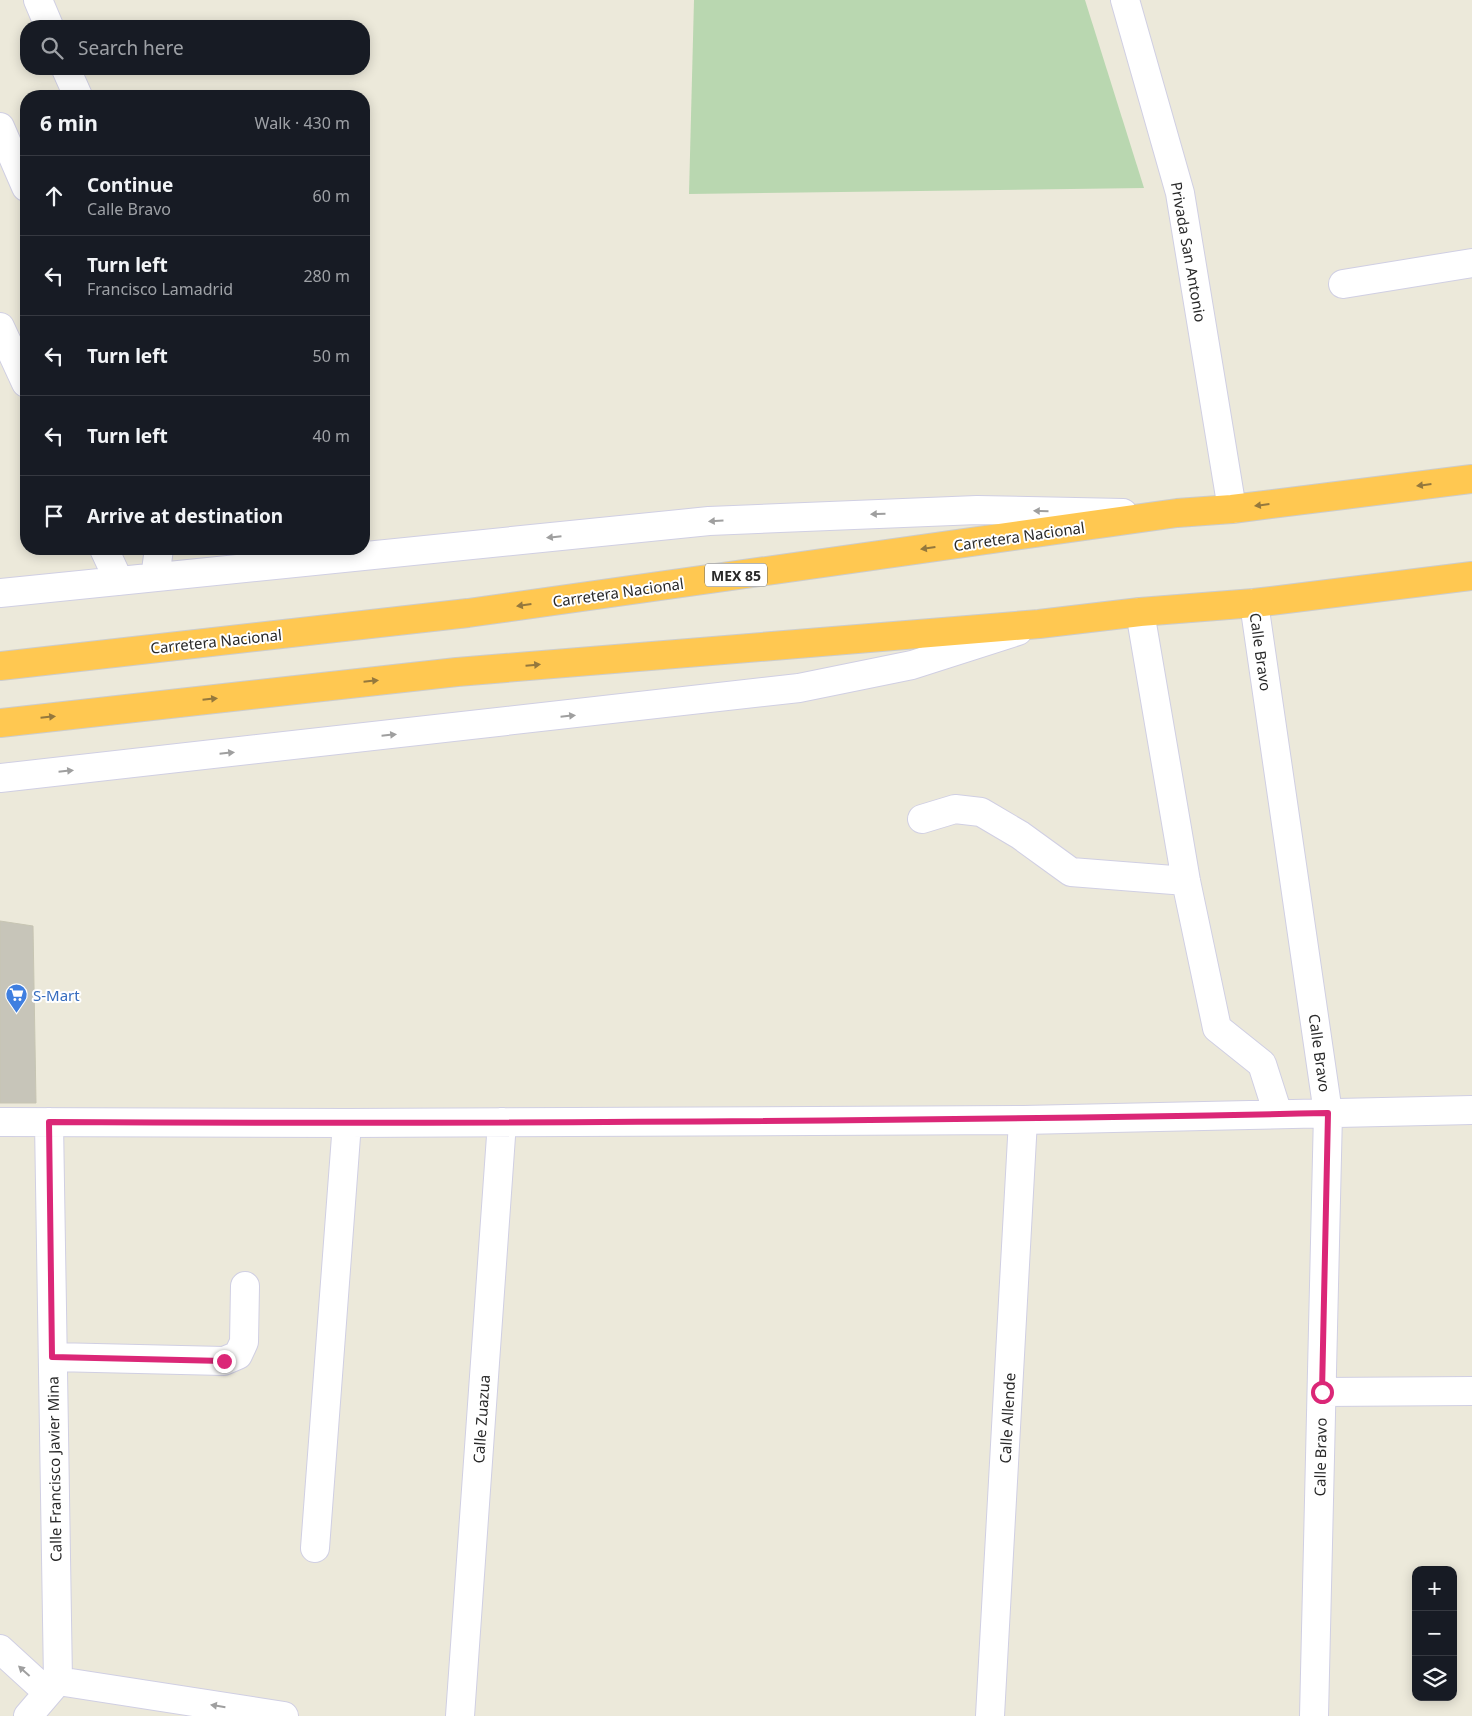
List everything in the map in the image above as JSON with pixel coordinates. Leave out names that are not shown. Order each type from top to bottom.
[{"type":"highway","name":"Carretera Nacional","points":[[0,666],[468,613],[1177,513],[1232,509],[1472,479]]},
{"type":"highway","points":[[0,723],[457,672],[1039,624],[1140,612],[1254,603],[1472,576]]},
{"type":"street","points":[[38,0],[46,20]]},
{"type":"street","name":"Privada San Antonio","points":[[1125,0],[1180,193],[1232,509]]},
{"type":"street","points":[[69,75],[75,90]]},
{"type":"street","points":[[0,127],[20,173]]},
{"type":"street","points":[[1343,284],[1472,262]]},
{"type":"street","points":[[0,327],[20,370]]},
{"type":"street","points":[[370,548],[709,521],[977,510],[1177,513]]},
{"type":"street","points":[[107,555],[119,581]]},
{"type":"street","points":[[155,577],[158,555]]},
{"type":"street","points":[[0,593],[155,577],[226,559],[277,555]]},
{"type":"street","name":"Calle Bravo","points":[[1254,603],[1328,1113],[1314,1716]]},
{"type":"street","points":[[1140,612],[1186,881],[1217,1028],[1262,1064],[1278,1114]]},
{"type":"street","points":[[0,778],[799,688],[912,665],[1039,624]]},
{"type":"street","points":[[922,820],[955,809],[981,812],[1020,835],[1071,872],[1186,881]]},
{"type":"street","points":[[0,1122],[347,1123],[1023,1120],[1472,1110]]},
{"type":"street","name":"Calle Allende","points":[[990,1716],[1023,1120]]},
{"type":"street","name":"Calle Francisco Javier Mina","points":[[49,1122],[52,1357],[51,1696]]},
{"type":"street","name":"Calle Zuazua","points":[[460,1716],[502,1122]]},
{"type":"street","points":[[315,1548],[347,1123]]},
{"type":"street","points":[[52,1357],[224,1361],[238,1355],[244,1342],[245,1286]]},
{"type":"street","points":[[1322,1392],[1472,1391]]},
{"type":"street","points":[[0,1649],[51,1696],[284,1716]]},
{"type":"street","points":[[28,1716],[51,1696]]},
{"type":"green space","points":[[694,0],[1085,0],[1144,188],[689,194]]},
{"type":"building","name":"S-Mart","points":[[0,921],[33,926],[36,1103],[0,1103]]},
{"type":"place","name":"S-Mart","points":[[17,1014]]},
{"type":"route","points":[[224,1361],[202,1362],[52,1357],[49,1122],[347,1123],[1023,1120],[1328,1113],[1322,1392]]}]
